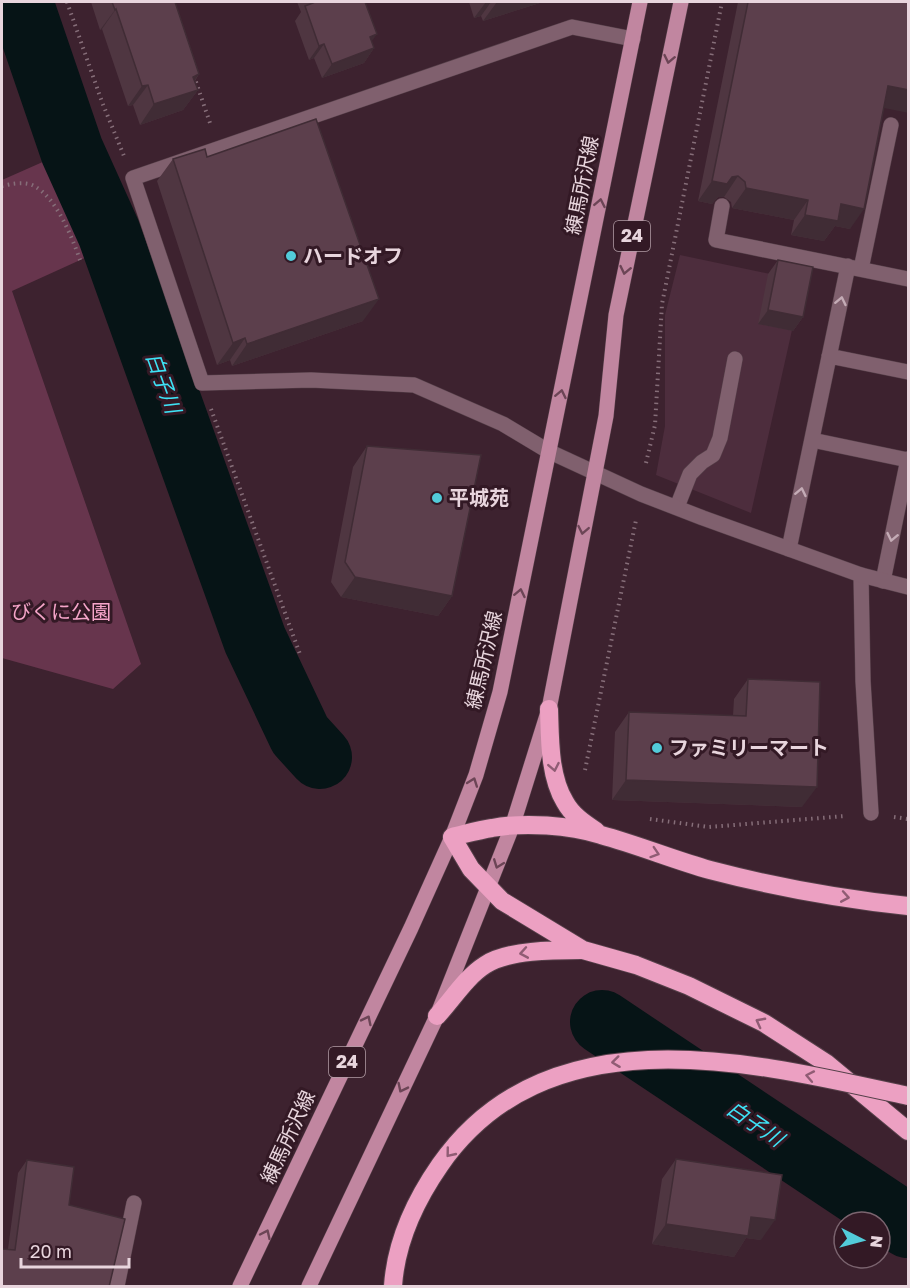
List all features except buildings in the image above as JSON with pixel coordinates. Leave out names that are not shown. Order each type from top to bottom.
[{"type":"highway","points":[[549,709],[552,761],[564,801],[578,818],[600,834]]},
{"type":"highway","points":[[909,906],[796,889],[711,870],[600,834],[537,825],[494,827],[452,837],[471,868],[488,889],[502,901],[583,950],[636,966],[689,986],[764,1023],[826,1063],[909,1131]]},
{"type":"highway","points":[[437,1016],[473,975],[485,965],[499,958],[545,950],[583,950]]},
{"type":"highway","points":[[393,1287],[400,1246],[411,1214],[429,1181],[448,1154],[470,1129],[495,1108],[526,1088],[557,1075],[587,1066],[621,1061],[660,1059],[702,1061],[784,1071],[909,1096]]},
{"type":"main road","name":"練馬所沢線","points":[[240,1287],[411,928],[452,837],[476,775],[500,692],[640,2]]},
{"type":"main road","name":"24","points":[[309,1287],[437,1016],[512,827],[549,709],[606,416],[616,315],[681,2]]},
{"type":"street","points":[[633,39],[572,27],[133,178],[202,383],[311,380],[414,385],[504,424],[548,451],[677,507],[861,575],[909,587]]},
{"type":"street","points":[[789,549],[829,356],[891,125]]},
{"type":"street","points":[[722,206],[716,240],[909,279]]},
{"type":"street","points":[[829,356],[909,372]]},
{"type":"street","points":[[677,507],[690,474],[713,455],[720,438],[735,358]]},
{"type":"street","points":[[812,440],[908,459],[883,581]]},
{"type":"street","points":[[861,575],[863,681],[871,813]]},
{"type":"street","points":[[117,1287],[134,1203]]},
{"type":"path","points":[[67,2],[102,102],[133,178]]},
{"type":"path","points":[[646,463],[655,425],[662,304],[722,2]]},
{"type":"path","points":[[192,69],[219,148]]},
{"type":"path","points":[[2,186],[32,184],[49,199],[73,240],[80,260]]},
{"type":"path","points":[[202,383],[301,657]]},
{"type":"path","points":[[585,770],[636,520]]},
{"type":"path","points":[[645,818],[709,827],[871,813],[909,819]]},
{"type":"shaded area","points":[[680,255],[803,281],[751,513],[656,475],[665,426],[665,315]]},
{"type":"green space","name":"びくに公園","points":[[54,157],[89,256],[12,291],[141,664],[113,689],[2,658],[2,180]]},
{"type":"waterway","name":"白子川","points":[[21,2],[72,151],[109,233],[255,640],[300,735],[320,757]]},
{"type":"waterway","name":"白子川","points":[[602,1022],[908,1226]]},
{"type":"place","name":"ハードオフ","points":[[291,256]]},
{"type":"place","name":"平城苑","points":[[437,498]]},
{"type":"place","name":"ファミリーマート","points":[[657,748]]}]
